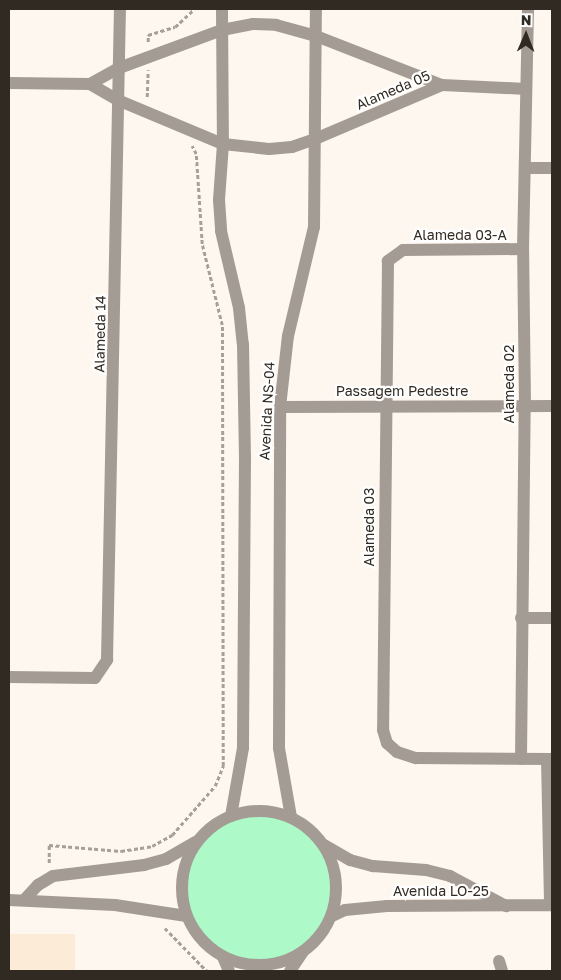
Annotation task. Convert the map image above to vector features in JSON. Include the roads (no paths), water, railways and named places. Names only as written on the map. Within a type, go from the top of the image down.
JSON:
[{"type":"street","name":"Alameda 14","points":[[9,677],[95,678],[107,660],[120,101],[120,9]]},
{"type":"street","name":"Avenida NS-04","points":[[222,9],[223,144],[219,200],[221,231],[241,326],[245,456],[243,748],[231,816]]},
{"type":"street","name":"Avenida NS-04","points":[[291,817],[278,748],[280,407],[288,336],[314,227],[316,9]]},
{"type":"street","name":"Alameda 02","points":[[521,759],[525,405],[523,249],[528,9]]},
{"type":"street","name":"Alameda 05","points":[[90,84],[119,68],[148,57],[222,30],[253,24],[276,25],[316,36],[442,86]]},
{"type":"street","name":"Alameda 05","points":[[9,83],[90,84],[120,101],[223,144],[269,149],[292,147],[315,139],[442,86]]},
{"type":"street","points":[[442,86],[526,89]]},
{"type":"street","points":[[526,168],[552,168]]},
{"type":"street","name":"Alameda 03-A","points":[[386,277],[388,262],[403,250],[523,249]]},
{"type":"street","name":"Alameda 03","points":[[386,277],[383,730],[387,743],[397,752],[416,758],[521,759]]},
{"type":"street","points":[[525,405],[552,406]]},
{"type":"street","name":"Passagem Pedestre","points":[[280,407],[525,405]]},
{"type":"street","points":[[522,618],[552,618]]},
{"type":"street","points":[[506,906],[551,905],[550,759],[521,759]]},
{"type":"street","points":[[24,900],[49,879],[75,871],[144,865],[166,859],[197,842],[212,826],[231,816],[251,811],[271,811],[291,817],[310,829],[324,845],[334,868],[337,892],[332,916],[320,936],[303,952],[290,971]]},
{"type":"street","points":[[197,842],[183,873],[181,890],[186,916],[201,940],[223,957],[262,966],[281,962],[303,952]]},
{"type":"street","name":"Avenida LO-25","points":[[324,845],[350,860],[373,866],[426,870],[450,876],[506,906]]},
{"type":"street","points":[[9,900],[115,905],[186,916]]},
{"type":"street","name":"Avenida LO-25","points":[[332,916],[345,910],[387,906],[506,906]]},
{"type":"street","points":[[223,957],[229,971]]}]
